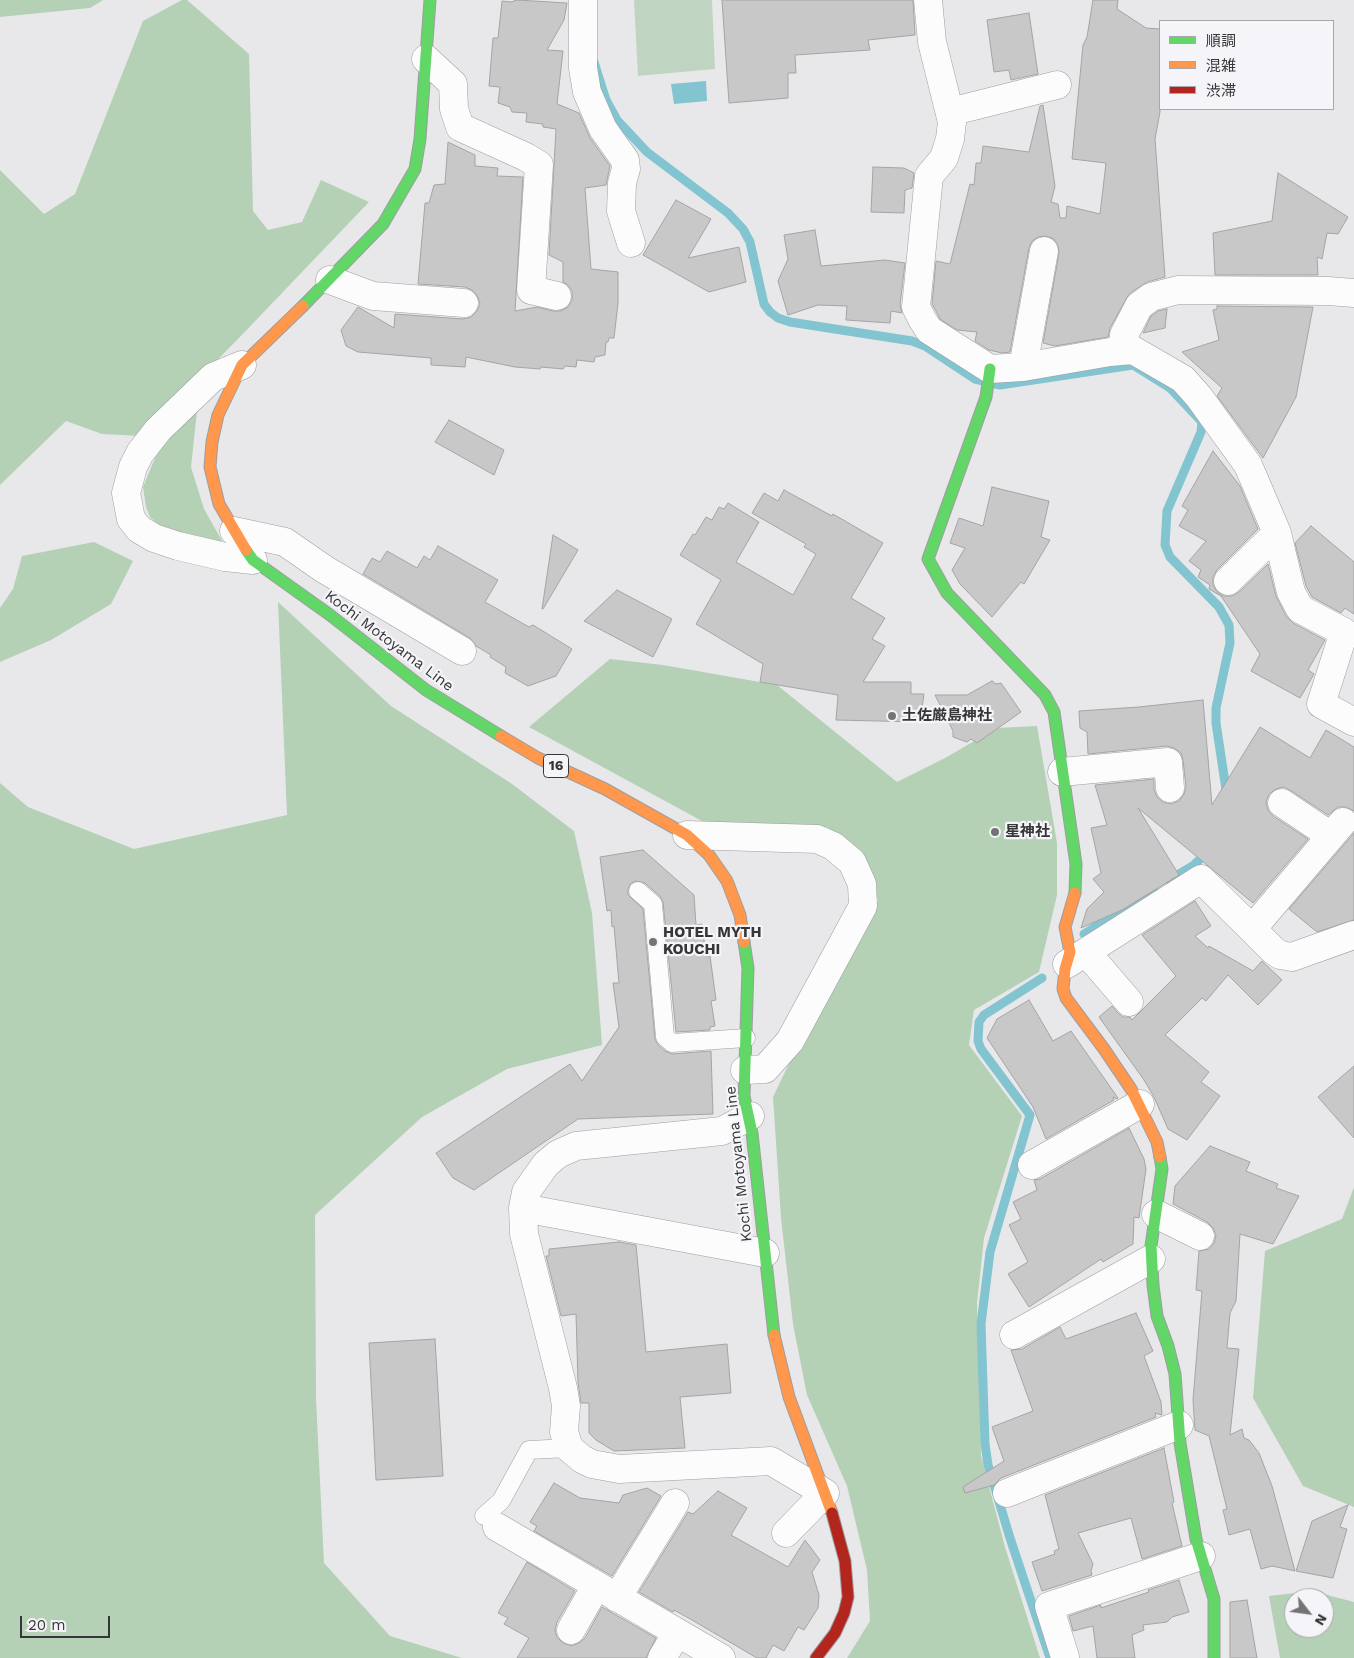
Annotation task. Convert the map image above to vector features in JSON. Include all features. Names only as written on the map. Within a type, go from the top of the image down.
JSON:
[{"type":"main road","name":"Kochi Motoyama Line","points":[[430,0],[420,139],[415,169],[383,224],[330,280],[242,365],[228,390],[218,415],[212,442],[210,467],[219,504],[253,560],[330,615],[426,690],[538,758],[605,789],[687,835],[709,855],[727,881],[740,915],[748,968],[744,1096],[750,1116],[774,1333],[789,1397],[825,1492],[843,1552],[848,1597],[844,1613],[835,1633],[816,1658]]},
{"type":"main road","points":[[990,369],[986,397],[928,559],[947,593],[1045,695],[1054,712],[1076,864],[1075,893],[1065,927],[1070,952],[1077,958],[1063,981],[1063,989],[1066,998],[1104,1049],[1140,1104],[1156,1142],[1162,1169],[1151,1246],[1157,1316],[1168,1346],[1175,1374],[1180,1443],[1196,1538],[1214,1599],[1214,1658]]},
{"type":"street","points":[[583,0],[583,68],[587,92],[600,124],[625,160],[626,169],[622,183],[621,211],[631,243]]},
{"type":"street","points":[[928,0],[932,42],[952,122],[950,139],[944,158],[929,176],[916,306],[929,330],[990,369],[1023,367],[1133,350],[1183,379],[1248,465],[1277,533],[1291,592],[1300,609],[1344,632],[1321,704],[1354,722]]},
{"type":"street","points":[[426,58],[453,84],[454,109],[460,127],[526,156],[539,165],[531,290],[557,296]]},
{"type":"street","points":[[950,112],[1057,84]]},
{"type":"street","points":[[1023,367],[1044,251]]},
{"type":"street","points":[[330,280],[373,296],[464,303]]},
{"type":"street","points":[[1122,351],[1124,335],[1139,306],[1151,297],[1178,290],[1328,290],[1354,293]]},
{"type":"street","points":[[242,365],[213,377],[158,430],[140,453],[133,466],[126,493],[131,519],[139,529],[154,538],[225,557],[253,560]]},
{"type":"street","points":[[234,531],[285,542],[324,569],[462,651]]},
{"type":"street","points":[[1228,581],[1277,533]]},
{"type":"street","points":[[1062,772],[1168,762],[1170,788]]},
{"type":"street","points":[[1252,929],[1337,829],[1282,803]]},
{"type":"street","points":[[687,835],[817,839],[833,846],[852,862],[862,884],[863,906],[790,1041],[765,1069],[745,1070]]},
{"type":"street","points":[[1129,1002],[1077,958],[1201,879],[1280,955],[1292,957],[1354,936]]},
{"type":"street","points":[[1032,1165],[1140,1104]]},
{"type":"street","points":[[750,1116],[722,1131],[576,1146],[558,1154],[546,1164],[526,1192],[522,1208],[524,1234],[563,1388],[566,1406],[564,1432],[569,1448],[592,1464],[619,1469],[771,1461],[825,1492],[786,1534]]},
{"type":"street","points":[[522,1208],[765,1253]]},
{"type":"street","points":[[1156,1214],[1200,1236]]},
{"type":"street","points":[[1014,1334],[1151,1259]]},
{"type":"street","points":[[1007,1493],[1179,1425]]},
{"type":"street","points":[[571,1630],[607,1592],[675,1503]]},
{"type":"street","points":[[490,1522],[721,1658]]},
{"type":"street","points":[[1066,1657],[1049,1606],[1201,1556]]},
{"type":"street","points":[[662,1658],[677,1633]]},
{"type":"lane","points":[[638,891],[652,904],[665,1037],[672,1042],[746,1038]]},
{"type":"lane","points":[[490,1522],[529,1450],[569,1448]]},
{"type":"green space","points":[[0,0],[103,0],[90,8],[0,17]]},
{"type":"green space","points":[[182,0],[187,0],[249,54],[253,211],[268,230],[302,222],[321,180],[369,202],[142,436],[102,434],[66,421],[0,485],[0,170],[44,214],[75,194],[143,21]]},
{"type":"green space","points":[[634,0],[712,0],[715,69],[638,76]]},
{"type":"green space","points":[[197,411],[191,467],[204,509],[225,546],[161,527],[150,517],[146,507],[143,487],[155,458],[179,421]]},
{"type":"green space","points":[[94,542],[133,561],[111,604],[51,640],[0,662],[0,608],[13,589],[22,556]]},
{"type":"green space","points":[[278,602],[391,706],[512,784],[574,831],[592,913],[602,1045],[507,1069],[422,1117],[315,1215],[316,1399],[324,1563],[390,1636],[462,1658],[0,1658],[0,783],[28,807],[134,849],[287,815]]},
{"type":"green space","points":[[610,659],[663,665],[777,685],[897,782],[945,758],[997,728],[1037,726],[1057,843],[1057,895],[1039,972],[974,1010],[969,1045],[1022,1116],[984,1238],[977,1303],[981,1456],[1005,1547],[1040,1658],[847,1658],[870,1621],[867,1570],[847,1486],[807,1395],[793,1324],[781,1218],[773,1097],[794,1053],[878,900],[867,865],[851,845],[827,827],[713,827],[529,727]]},
{"type":"green space","points":[[1354,1187],[1354,1507],[1303,1486],[1253,1398],[1265,1251],[1342,1219]]},
{"type":"green space","points":[[1284,1594],[1284,1638],[1334,1638],[1334,1597],[1354,1602],[1354,1658],[1280,1658],[1269,1596]]},
{"type":"water","points":[[706,81],[707,101],[674,104],[671,84]]},
{"type":"building","points":[[517,0],[567,3],[564,20],[547,50],[563,51],[557,104],[579,113],[590,138],[610,166],[606,185],[585,188],[591,269],[618,272],[618,303],[614,338],[609,338],[608,342],[606,342],[605,355],[595,357],[594,362],[577,360],[576,367],[565,366],[563,369],[515,367],[466,357],[465,367],[431,365],[431,358],[358,352],[346,346],[341,330],[358,307],[394,328],[395,314],[463,319],[471,317],[477,311],[480,304],[478,297],[472,290],[465,287],[418,284],[425,203],[429,203],[434,185],[445,184],[448,142],[475,155],[475,166],[498,168],[497,176],[523,177],[515,311],[537,307],[561,311],[568,307],[572,300],[572,291],[563,282],[563,262],[549,255],[556,129],[543,127],[543,124],[526,122],[527,113],[512,112],[510,107],[498,103],[500,87],[489,86],[493,38],[498,38],[502,1],[511,2]]},
{"type":"building","points":[[722,0],[913,0],[915,35],[868,40],[870,50],[795,55],[796,73],[788,73],[788,98],[729,103]]},
{"type":"building","points":[[1093,0],[1118,0],[1117,9],[1146,28],[1159,29],[1160,112],[1155,139],[1165,277],[1147,282],[1129,294],[1110,328],[1108,337],[1055,346],[1043,343],[1059,253],[1058,245],[1054,239],[1046,236],[1038,237],[1032,241],[1029,248],[1010,352],[1002,353],[989,350],[975,341],[977,332],[957,330],[940,319],[932,304],[936,261],[950,264],[970,184],[974,185],[976,163],[981,163],[983,146],[1029,152],[1040,106],[1043,105],[1055,186],[1051,202],[1058,204],[1060,218],[1066,218],[1067,206],[1100,214],[1106,163],[1072,159],[1083,45],[1087,37]]},
{"type":"building","points":[[1029,13],[1038,74],[1011,80],[1009,70],[994,72],[987,20]]},
{"type":"building","points":[[873,167],[904,168],[914,173],[912,188],[905,190],[904,213],[871,212]]},
{"type":"building","points":[[1278,173],[1348,217],[1338,234],[1327,233],[1322,259],[1317,257],[1318,275],[1215,275],[1213,233],[1272,221]]},
{"type":"building","points":[[676,200],[711,219],[688,258],[739,247],[746,282],[709,292],[643,255]]},
{"type":"building","points":[[815,230],[821,266],[885,260],[905,263],[900,305],[902,313],[891,311],[890,323],[846,320],[847,306],[818,305],[788,315],[778,281],[788,259],[784,235]]},
{"type":"building","points":[[1217,306],[1313,307],[1296,397],[1263,458],[1217,396],[1222,388],[1182,352],[1219,340],[1213,310],[1217,309]]},
{"type":"building","points":[[1167,309],[1165,328],[1143,333],[1151,316],[1158,311]]},
{"type":"building","points":[[449,420],[504,450],[494,475],[435,442]]},
{"type":"building","points":[[1213,451],[1240,486],[1258,529],[1217,570],[1213,577],[1213,585],[1217,592],[1223,596],[1232,596],[1239,592],[1268,564],[1276,596],[1286,616],[1293,623],[1325,640],[1308,670],[1314,674],[1300,698],[1251,671],[1260,654],[1221,596],[1209,589],[1210,585],[1198,577],[1201,570],[1189,561],[1206,541],[1179,526],[1188,510],[1182,506]]},
{"type":"building","points":[[992,487],[1049,501],[1041,537],[1050,540],[1024,584],[1021,582],[992,617],[960,584],[952,570],[965,548],[950,543],[959,518],[983,526]]},
{"type":"building","points":[[784,490],[832,516],[833,514],[883,543],[851,598],[885,618],[872,639],[885,646],[863,682],[911,682],[911,694],[924,694],[920,722],[836,720],[838,695],[760,682],[763,664],[696,624],[721,580],[680,555],[706,517],[712,520],[719,507],[724,509],[728,503],[759,522],[736,562],[793,595],[816,554],[804,547],[806,544],[752,513],[764,493],[778,501]]},
{"type":"building","points":[[1311,526],[1354,562],[1354,614],[1345,608],[1341,613],[1312,597],[1306,586],[1295,543]]},
{"type":"building","points":[[553,535],[578,550],[542,609]]},
{"type":"building","points":[[438,546],[498,580],[485,602],[529,627],[533,625],[572,649],[556,676],[528,686],[505,673],[506,667],[476,646],[470,638],[363,574],[372,558],[380,562],[387,551],[417,568],[424,556],[430,560]]},
{"type":"building","points":[[617,590],[672,619],[653,657],[584,621]]},
{"type":"building","points":[[992,681],[996,684],[1001,683],[1021,712],[977,743],[971,739],[967,742],[953,737],[953,731],[935,695],[967,695]]},
{"type":"building","points":[[1203,700],[1212,805],[1260,727],[1310,758],[1326,730],[1354,747],[1354,811],[1346,807],[1338,807],[1328,815],[1283,787],[1269,794],[1266,802],[1268,810],[1273,816],[1308,839],[1253,903],[1138,808],[1179,875],[1122,910],[1081,928],[1087,909],[1104,892],[1093,879],[1101,873],[1091,828],[1107,825],[1095,785],[1154,779],[1154,789],[1157,797],[1163,802],[1171,804],[1179,801],[1186,787],[1181,753],[1174,748],[1167,746],[1088,754],[1087,732],[1080,728],[1079,711]]},
{"type":"building","points":[[1354,833],[1354,920],[1317,932],[1289,909]]},
{"type":"building","points":[[643,850],[694,895],[696,925],[702,924],[706,957],[710,956],[716,1000],[711,1001],[715,1026],[710,1027],[710,1030],[676,1032],[663,902],[660,896],[645,883],[635,881],[630,884],[628,895],[643,909],[655,1039],[658,1045],[672,1054],[711,1051],[713,1114],[578,1119],[474,1190],[453,1178],[436,1153],[570,1064],[582,1081],[619,1027],[613,983],[619,983],[614,926],[612,927],[611,910],[607,911],[600,857]]},
{"type":"building","points":[[1195,901],[1211,926],[1195,936],[1208,948],[1209,946],[1253,971],[1262,961],[1282,980],[1258,1005],[1228,975],[1206,1001],[1202,998],[1165,1035],[1209,1072],[1201,1082],[1220,1096],[1187,1140],[1168,1129],[1154,1097],[1144,1080],[1099,1017],[1112,1006],[1123,1017],[1130,1017],[1132,1020],[1176,976],[1142,935]]},
{"type":"building","points":[[1029,1000],[1053,1041],[1071,1031],[1118,1098],[1113,1097],[1114,1100],[1046,1139],[1033,1107],[987,1038],[997,1019]]},
{"type":"building","points":[[1354,1066],[1354,1138],[1318,1097]]},
{"type":"building","points":[[1129,1128],[1144,1159],[1146,1169],[1139,1218],[1134,1217],[1133,1244],[1103,1262],[1101,1259],[1029,1307],[1008,1274],[1028,1262],[1009,1225],[1021,1219],[1013,1202],[1037,1190],[1034,1180],[1040,1179]]},
{"type":"building","points":[[1210,1146],[1250,1162],[1246,1171],[1278,1184],[1276,1188],[1299,1196],[1273,1244],[1240,1234],[1236,1301],[1230,1313],[1227,1348],[1239,1349],[1230,1435],[1242,1429],[1244,1438],[1249,1440],[1259,1453],[1272,1486],[1295,1571],[1272,1566],[1261,1569],[1250,1529],[1229,1535],[1223,1510],[1227,1509],[1209,1436],[1195,1430],[1193,1400],[1202,1291],[1196,1290],[1199,1251],[1209,1249],[1214,1243],[1216,1235],[1213,1228],[1207,1222],[1173,1204],[1175,1186]]},
{"type":"building","points":[[619,1242],[636,1245],[646,1352],[727,1344],[731,1393],[680,1397],[685,1448],[614,1451],[596,1440],[589,1433],[589,1403],[581,1403],[578,1382],[576,1314],[561,1316],[546,1256],[549,1256],[549,1249]]},
{"type":"building","points":[[1136,1313],[1153,1351],[1144,1356],[1161,1402],[1162,1415],[1155,1413],[1156,1417],[1001,1478],[994,1485],[965,1493],[963,1487],[1004,1461],[992,1427],[1033,1411],[1011,1350],[1022,1349],[1060,1327],[1066,1339]]},
{"type":"building","points":[[435,1339],[443,1476],[376,1480],[369,1343]]},
{"type":"building","points":[[1164,1448],[1174,1502],[1172,1503],[1182,1546],[1142,1559],[1131,1518],[1078,1533],[1093,1564],[1092,1575],[1042,1591],[1032,1562],[1055,1554],[1054,1551],[1059,1549],[1045,1495]]},
{"type":"building","points":[[554,1483],[580,1498],[619,1503],[623,1495],[647,1488],[661,1496],[612,1576],[534,1531],[537,1526],[530,1522]]},
{"type":"building","points":[[718,1491],[747,1508],[731,1535],[788,1567],[805,1540],[820,1560],[812,1572],[819,1595],[818,1608],[804,1630],[798,1627],[784,1651],[773,1645],[766,1658],[757,1658],[639,1592],[688,1512],[693,1514]]},
{"type":"building","points":[[1348,1505],[1340,1527],[1347,1529],[1333,1578],[1296,1571],[1312,1521]]},
{"type":"building","points":[[527,1562],[575,1591],[557,1622],[555,1630],[557,1637],[563,1643],[572,1646],[585,1638],[602,1607],[656,1638],[646,1658],[517,1658],[529,1638],[504,1624],[508,1618],[498,1613]]},
{"type":"building","points":[[1179,1580],[1189,1612],[1172,1617],[1167,1622],[1143,1625],[1144,1630],[1132,1635],[1135,1658],[1097,1658],[1093,1626],[1073,1631],[1069,1616],[1101,1605],[1101,1608]]},
{"type":"building","points":[[1247,1600],[1257,1658],[1230,1658],[1230,1602]]},
{"type":"waterway","points":[[594,62],[606,100],[617,120],[647,152],[728,213],[743,229],[750,242],[764,304],[778,318],[790,322],[912,341],[925,346],[975,379],[1000,385],[1133,365],[1170,388],[1202,422],[1201,432],[1167,511],[1165,545],[1170,557],[1219,607],[1229,625],[1230,643],[1216,708],[1216,723],[1227,796]]},
{"type":"waterway","points":[[1169,880],[1194,865],[1208,851]]},
{"type":"waterway","points":[[1084,934],[1154,890]]},
{"type":"waterway","points":[[1042,978],[984,1015],[979,1022],[978,1041],[981,1049],[1030,1115],[990,1252],[981,1324],[985,1444],[988,1465],[1050,1658]]},
{"type":"traffic: fast","points":[[303,306],[383,224],[415,169],[420,139],[430,0]]},
{"type":"traffic: fast","points":[[990,369],[986,397],[928,559],[947,593],[1045,695],[1054,712],[1076,864],[1075,893]]},
{"type":"traffic: fast","points":[[246,550],[253,560],[330,615],[426,690],[501,736]]},
{"type":"traffic: fast","points":[[744,942],[748,968],[744,1096],[752,1133],[774,1335]]},
{"type":"traffic: fast","points":[[1160,1157],[1162,1169],[1151,1246],[1153,1285],[1157,1316],[1168,1346],[1175,1374],[1180,1443],[1196,1539],[1214,1599],[1214,1658]]},
{"type":"traffic: slow","points":[[246,550],[219,504],[210,467],[212,442],[218,415],[242,365],[303,306]]},
{"type":"traffic: slow","points":[[501,736],[538,758],[605,789],[687,835],[709,855],[727,881],[740,915],[744,942]]},
{"type":"traffic: slow","points":[[1075,893],[1065,927],[1070,952],[1065,969],[1063,989],[1066,998],[1131,1089],[1157,1142],[1160,1157]]},
{"type":"traffic: slow","points":[[774,1335],[789,1397],[832,1513]]},
{"type":"traffic: jam","points":[[816,1658],[835,1633],[844,1613],[848,1597],[845,1561],[832,1513]]},
{"type":"place","name":"土佐厳島神社","points":[[892,716]]},
{"type":"place","name":"星神社","points":[[995,832]]},
{"type":"place","name":"HOTEL MYTH KOUCHI","points":[[653,942]]}]
